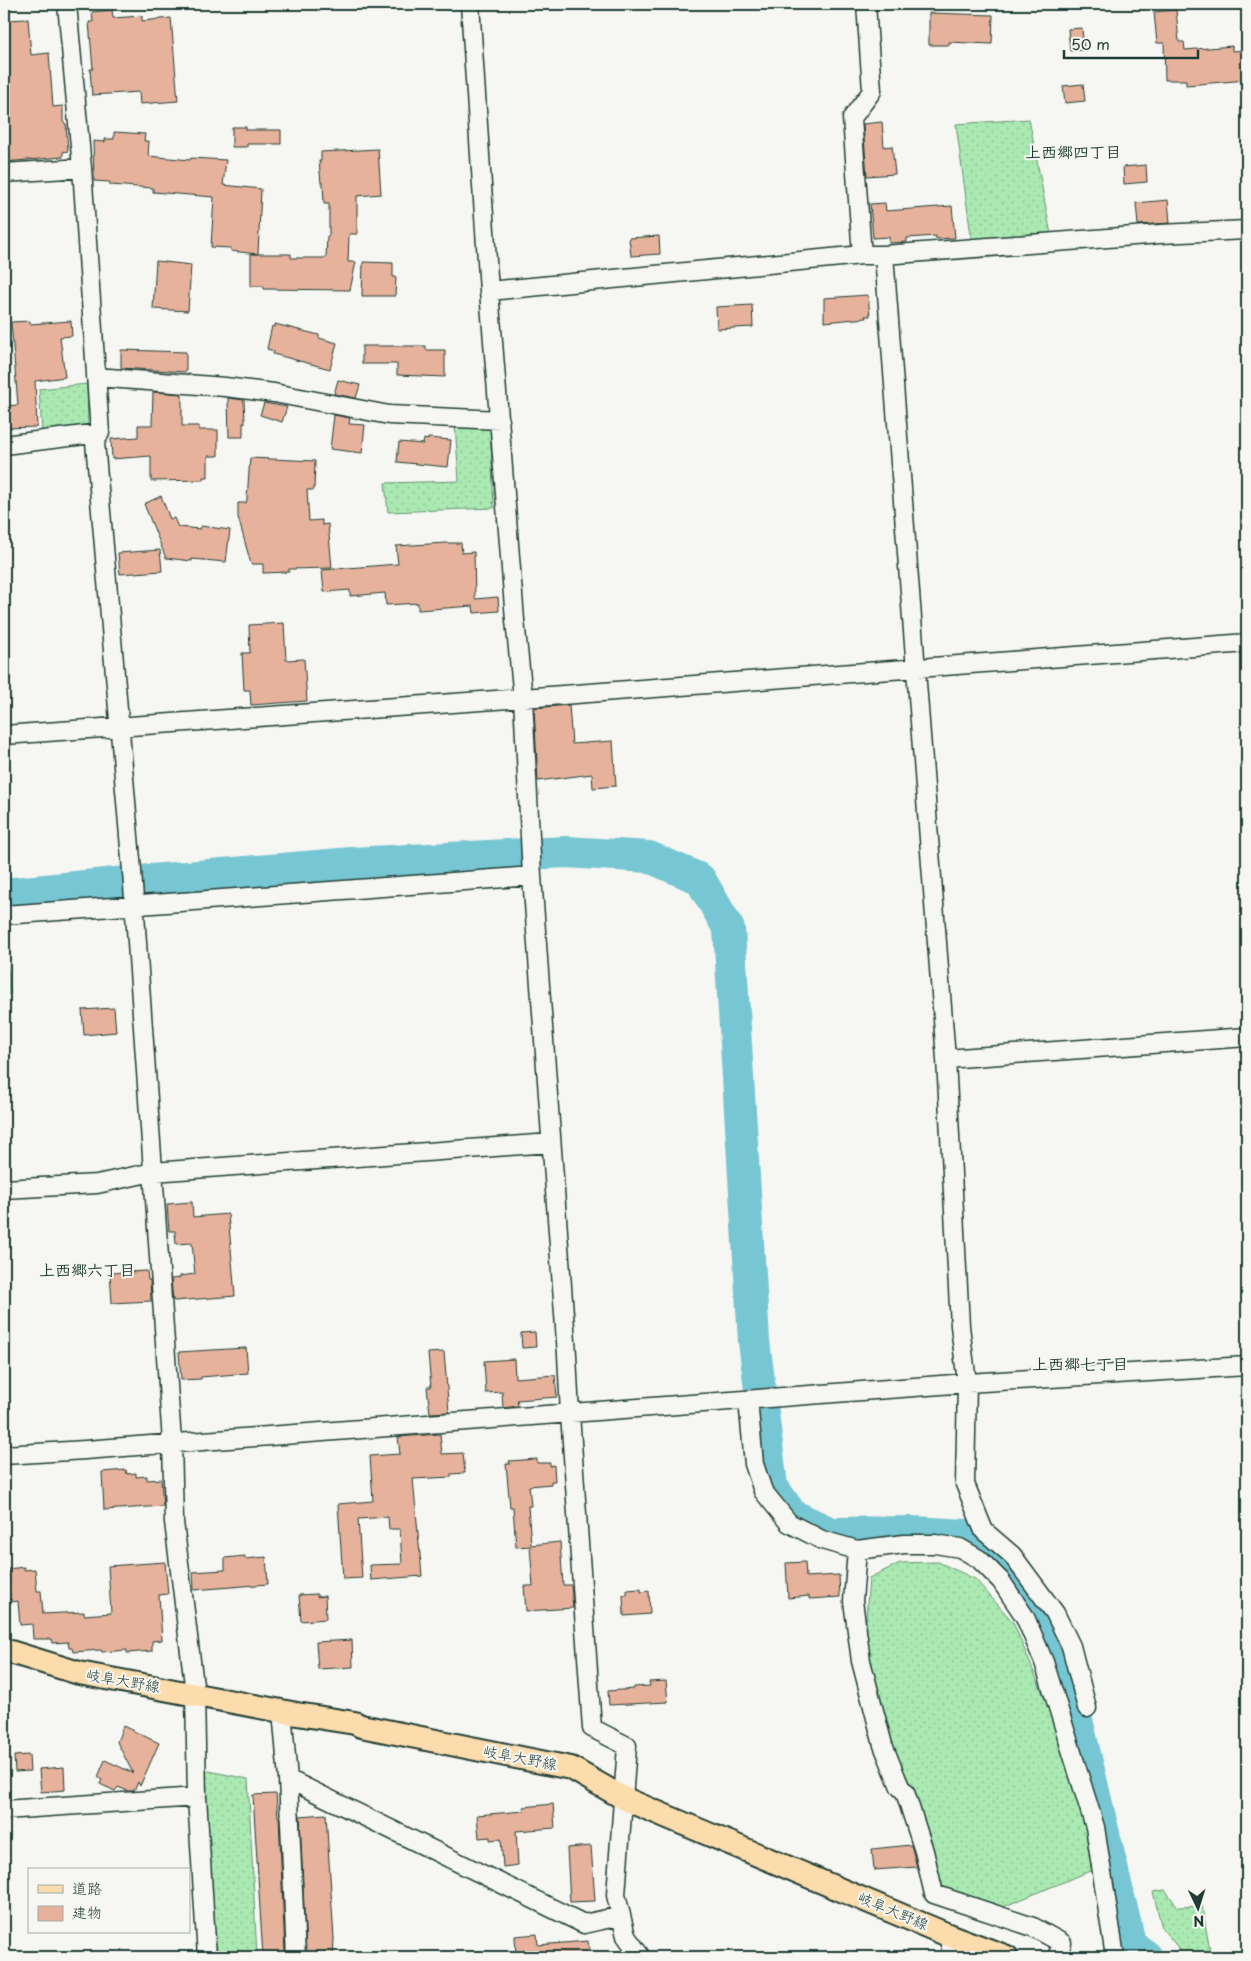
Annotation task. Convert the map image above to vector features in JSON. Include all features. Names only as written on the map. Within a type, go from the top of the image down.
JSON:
[{"type":"main road","name":"岐阜大野線","points":[[4,1650],[79,1673],[355,1723],[361,1726],[571,1768],[625,1799],[948,1936],[1007,1957]]},
{"type":"street","points":[[67,4],[82,168],[100,433],[95,442],[132,871],[172,1442],[174,1522],[195,1694],[196,1797],[207,1957]]},
{"type":"street","points":[[470,4],[489,291],[523,698],[531,871],[568,1355],[570,1414],[592,1728],[627,1746],[625,1799],[616,1895],[626,1936],[641,1957]]},
{"type":"street","points":[[862,255],[852,118],[872,91],[866,4]]},
{"type":"street","points":[[4,173],[82,168]]},
{"type":"street","points":[[489,291],[862,255],[884,255],[1160,234],[1247,230]]},
{"type":"street","points":[[884,255],[946,1059],[960,1326],[967,1383],[964,1484],[984,1531],[1012,1555],[1055,1613],[1071,1646],[1088,1708]]},
{"type":"street","points":[[96,377],[225,387],[389,414],[500,420]]},
{"type":"street","points":[[4,445],[100,433]]},
{"type":"street","points":[[4,735],[1247,643]]},
{"type":"street","points":[[4,915],[134,902],[531,871]]},
{"type":"street","points":[[946,1059],[1247,1037]]},
{"type":"street","points":[[4,1189],[97,1184],[153,1172],[551,1143]]},
{"type":"street","points":[[4,1455],[967,1383],[1247,1366]]},
{"type":"street","points":[[748,1400],[754,1464],[763,1492],[790,1523],[822,1540],[857,1550],[904,1544],[935,1544],[960,1548],[979,1559],[1001,1580],[1025,1617],[1044,1662],[1095,1828],[1115,1957]]},
{"type":"street","points":[[857,1550],[853,1601],[861,1661],[883,1745],[900,1787],[905,1792],[924,1851],[934,1894],[1033,1928],[1062,1943],[1057,1957]]},
{"type":"street","points":[[282,1711],[288,1779],[296,1957]]},
{"type":"street","points":[[288,1779],[584,1924],[620,1916]]},
{"type":"street","points":[[4,1810],[196,1797]]},
{"type":"street","points":[[948,1936],[953,1957]]},
{"type":"green space","points":[[1029,119],[1052,240],[972,243],[956,124]]},
{"type":"green space","points":[[87,384],[88,428],[42,432],[39,389]]},
{"type":"green space","points":[[455,424],[490,425],[494,508],[388,512],[385,483],[459,481]]},
{"type":"green space","points":[[4,919],[10,994],[4,995]]},
{"type":"green space","points":[[938,1562],[975,1579],[1013,1622],[1066,1749],[1094,1848],[1095,1869],[981,1916],[945,1900],[886,1741],[865,1633],[869,1578],[900,1563]]},
{"type":"green space","points":[[204,1770],[248,1779],[257,1957],[216,1957]]},
{"type":"green space","points":[[1165,1890],[1178,1907],[1202,1906],[1211,1957],[1184,1955],[1162,1928],[1153,1892]]},
{"type":"building","points":[[112,10],[113,18],[142,16],[142,21],[171,18],[178,101],[140,104],[139,92],[92,95],[90,69],[93,69],[89,22],[93,22],[92,12]]},
{"type":"building","points":[[1176,10],[1179,42],[1184,42],[1185,50],[1232,46],[1232,51],[1247,50],[1247,80],[1186,85],[1186,80],[1165,80],[1164,43],[1157,43],[1154,12]]},
{"type":"building","points":[[929,13],[993,15],[992,44],[949,42],[949,45],[929,45]]},
{"type":"building","points":[[28,19],[31,55],[49,53],[53,107],[63,106],[63,122],[66,124],[68,151],[63,152],[63,157],[4,162],[4,26],[8,26],[7,20]]},
{"type":"building","points":[[1082,28],[1084,50],[1070,51],[1068,29]]},
{"type":"building","points":[[1083,84],[1085,101],[1065,103],[1063,86]]},
{"type":"building","points":[[882,122],[884,147],[892,146],[895,174],[867,176],[863,124]]},
{"type":"building","points":[[232,127],[246,127],[246,130],[281,130],[281,144],[247,144],[247,147],[232,147]]},
{"type":"building","points":[[114,132],[145,134],[144,141],[149,141],[148,156],[190,160],[191,158],[226,160],[223,185],[261,189],[258,254],[231,251],[231,248],[211,247],[214,197],[153,192],[153,188],[110,185],[110,182],[94,181],[93,141],[105,142],[105,139],[114,139]]},
{"type":"building","points":[[378,149],[381,194],[357,196],[357,234],[349,234],[348,262],[356,262],[350,290],[264,289],[264,286],[251,286],[251,254],[291,254],[291,258],[326,258],[327,236],[329,236],[329,204],[324,204],[319,161],[321,161],[321,152]]},
{"type":"building","points":[[1146,165],[1147,182],[1124,184],[1123,167]]},
{"type":"building","points":[[1168,200],[1170,223],[1138,225],[1136,203]]},
{"type":"building","points":[[885,203],[886,211],[952,206],[955,238],[936,239],[936,236],[907,238],[907,242],[889,243],[889,237],[873,238],[870,204]]},
{"type":"building","points":[[659,236],[660,254],[631,256],[629,238]]},
{"type":"building","points":[[156,261],[191,265],[188,311],[153,309]]},
{"type":"building","points":[[363,262],[393,263],[393,277],[396,277],[395,296],[362,296]]},
{"type":"building","points":[[868,295],[870,316],[824,322],[824,298]]},
{"type":"building","points":[[752,305],[753,327],[717,329],[716,307]]},
{"type":"building","points":[[30,321],[30,324],[71,321],[72,336],[60,337],[65,377],[35,381],[37,427],[4,428],[4,406],[18,405],[11,322]]},
{"type":"building","points":[[275,324],[319,335],[319,338],[337,343],[330,369],[273,354],[274,351],[267,349],[272,326],[275,327]]},
{"type":"building","points":[[362,346],[426,346],[426,350],[445,350],[445,377],[397,375],[397,364],[362,364]]},
{"type":"building","points":[[121,350],[186,352],[186,372],[121,368]]},
{"type":"building","points":[[338,380],[360,385],[356,398],[334,394]]},
{"type":"building","points":[[153,392],[182,394],[182,426],[199,426],[199,430],[218,430],[218,456],[208,456],[208,477],[203,477],[203,480],[151,481],[151,456],[112,459],[111,439],[138,437],[138,425],[152,425]]},
{"type":"building","points":[[228,398],[244,400],[245,423],[243,423],[243,437],[229,437]]},
{"type":"building","points":[[264,403],[287,407],[282,422],[260,415]]},
{"type":"building","points":[[334,415],[350,418],[349,424],[365,425],[362,453],[330,449]]},
{"type":"building","points":[[428,438],[451,440],[448,467],[397,462],[399,442],[423,444],[424,439],[428,440]]},
{"type":"building","points":[[250,458],[315,461],[314,490],[307,490],[309,521],[322,520],[322,525],[328,524],[332,568],[289,569],[289,572],[263,573],[263,564],[251,564],[238,517],[238,503],[246,503],[247,499]]},
{"type":"building","points":[[161,496],[170,519],[174,518],[178,527],[200,529],[201,526],[230,530],[226,562],[166,558],[144,504]]},
{"type":"building","points":[[461,543],[462,553],[474,552],[475,599],[498,597],[499,611],[474,613],[473,606],[418,610],[418,603],[386,605],[385,593],[350,596],[350,590],[324,592],[322,570],[398,564],[396,546]]},
{"type":"building","points":[[160,550],[162,571],[120,574],[118,553]]},
{"type":"building","points":[[284,623],[286,660],[304,659],[307,701],[251,705],[250,690],[244,690],[242,653],[250,653],[249,625]]},
{"type":"building","points":[[569,705],[572,744],[613,741],[616,786],[593,788],[592,774],[538,781],[534,708]]},
{"type":"building","points":[[114,1008],[116,1032],[84,1035],[82,1010]]},
{"type":"building","points":[[192,1202],[193,1217],[228,1214],[235,1296],[173,1300],[171,1279],[195,1274],[192,1243],[176,1244],[175,1231],[169,1231],[167,1204]]},
{"type":"building","points":[[147,1271],[148,1280],[150,1280],[151,1301],[112,1303],[110,1273]]},
{"type":"building","points":[[535,1332],[536,1347],[522,1348],[521,1333]]},
{"type":"building","points":[[246,1348],[248,1373],[181,1380],[179,1352]]},
{"type":"building","points":[[444,1352],[449,1412],[430,1413],[427,1387],[431,1387],[428,1353]]},
{"type":"building","points":[[514,1359],[515,1378],[555,1375],[557,1397],[517,1400],[518,1406],[503,1408],[502,1392],[486,1393],[484,1361]]},
{"type":"building","points":[[440,1434],[442,1454],[463,1453],[465,1473],[451,1474],[451,1477],[413,1479],[422,1576],[371,1580],[370,1565],[402,1564],[400,1529],[389,1529],[388,1517],[358,1519],[362,1578],[343,1579],[338,1504],[373,1501],[370,1456],[400,1454],[398,1437]]},
{"type":"building","points":[[537,1459],[537,1463],[550,1463],[550,1466],[554,1465],[555,1481],[551,1481],[551,1484],[529,1486],[531,1506],[528,1506],[531,1545],[560,1542],[563,1585],[571,1585],[573,1608],[526,1611],[524,1586],[533,1586],[530,1546],[516,1547],[513,1507],[510,1507],[506,1464],[510,1464],[509,1461]]},
{"type":"building","points":[[126,1470],[127,1474],[136,1473],[136,1477],[147,1476],[147,1480],[161,1479],[163,1506],[104,1510],[102,1472]]},
{"type":"building","points":[[245,1556],[245,1559],[266,1557],[268,1584],[194,1590],[193,1572],[225,1570],[225,1558]]},
{"type":"building","points":[[165,1562],[168,1594],[159,1595],[162,1640],[152,1641],[152,1651],[127,1653],[127,1650],[73,1652],[72,1648],[69,1648],[68,1642],[53,1643],[52,1639],[33,1639],[32,1624],[20,1625],[18,1601],[12,1602],[11,1599],[4,1599],[4,1579],[9,1579],[8,1569],[24,1567],[24,1570],[35,1569],[37,1591],[41,1591],[43,1614],[84,1612],[84,1615],[111,1613],[108,1566]]},
{"type":"building","points":[[805,1562],[806,1577],[839,1575],[840,1597],[809,1599],[809,1596],[788,1598],[786,1563]]},
{"type":"building","points":[[641,1589],[641,1592],[649,1591],[650,1614],[624,1616],[623,1595],[627,1595],[627,1590]]},
{"type":"building","points":[[317,1594],[317,1597],[325,1596],[326,1619],[301,1621],[299,1595]]},
{"type":"building","points":[[352,1640],[353,1667],[318,1669],[316,1642]]},
{"type":"building","points":[[666,1681],[668,1702],[609,1705],[608,1691],[634,1689],[634,1687],[650,1686],[649,1682]]},
{"type":"building","points":[[123,1726],[159,1743],[140,1786],[138,1782],[134,1791],[118,1787],[115,1791],[100,1784],[102,1780],[98,1777],[105,1760],[133,1773],[117,1742]]},
{"type":"building","points":[[29,1755],[30,1771],[15,1772],[14,1756]]},
{"type":"building","points":[[64,1767],[65,1790],[41,1792],[39,1769]]},
{"type":"building","points":[[276,1794],[279,1817],[285,1954],[283,1957],[263,1957],[253,1795]]},
{"type":"building","points":[[553,1804],[555,1828],[516,1831],[518,1865],[503,1867],[501,1839],[479,1838],[477,1815],[524,1811],[523,1807]]},
{"type":"building","points":[[326,1814],[334,1939],[333,1957],[311,1957],[311,1954],[306,1954],[300,1816]]},
{"type":"building","points":[[911,1845],[917,1867],[874,1870],[872,1849]]},
{"type":"building","points":[[591,1846],[595,1901],[570,1902],[567,1848]]},
{"type":"building","points":[[537,1934],[538,1945],[588,1941],[590,1957],[516,1957],[515,1936]]},
{"type":"waterway","points":[[4,894],[352,863],[566,852],[649,857],[700,879],[729,929],[754,1341],[772,1486],[792,1515],[831,1533],[912,1532],[967,1535],[1017,1577],[1049,1638],[1075,1712],[1130,1943],[1146,1957]]},
{"type":"district","name":"上西郷四丁目","points":[[1073,152]]},
{"type":"district","name":"上西郷六丁目","points":[[87,1270]]},
{"type":"district","name":"上西郷七丁目","points":[[1080,1364]]}]
